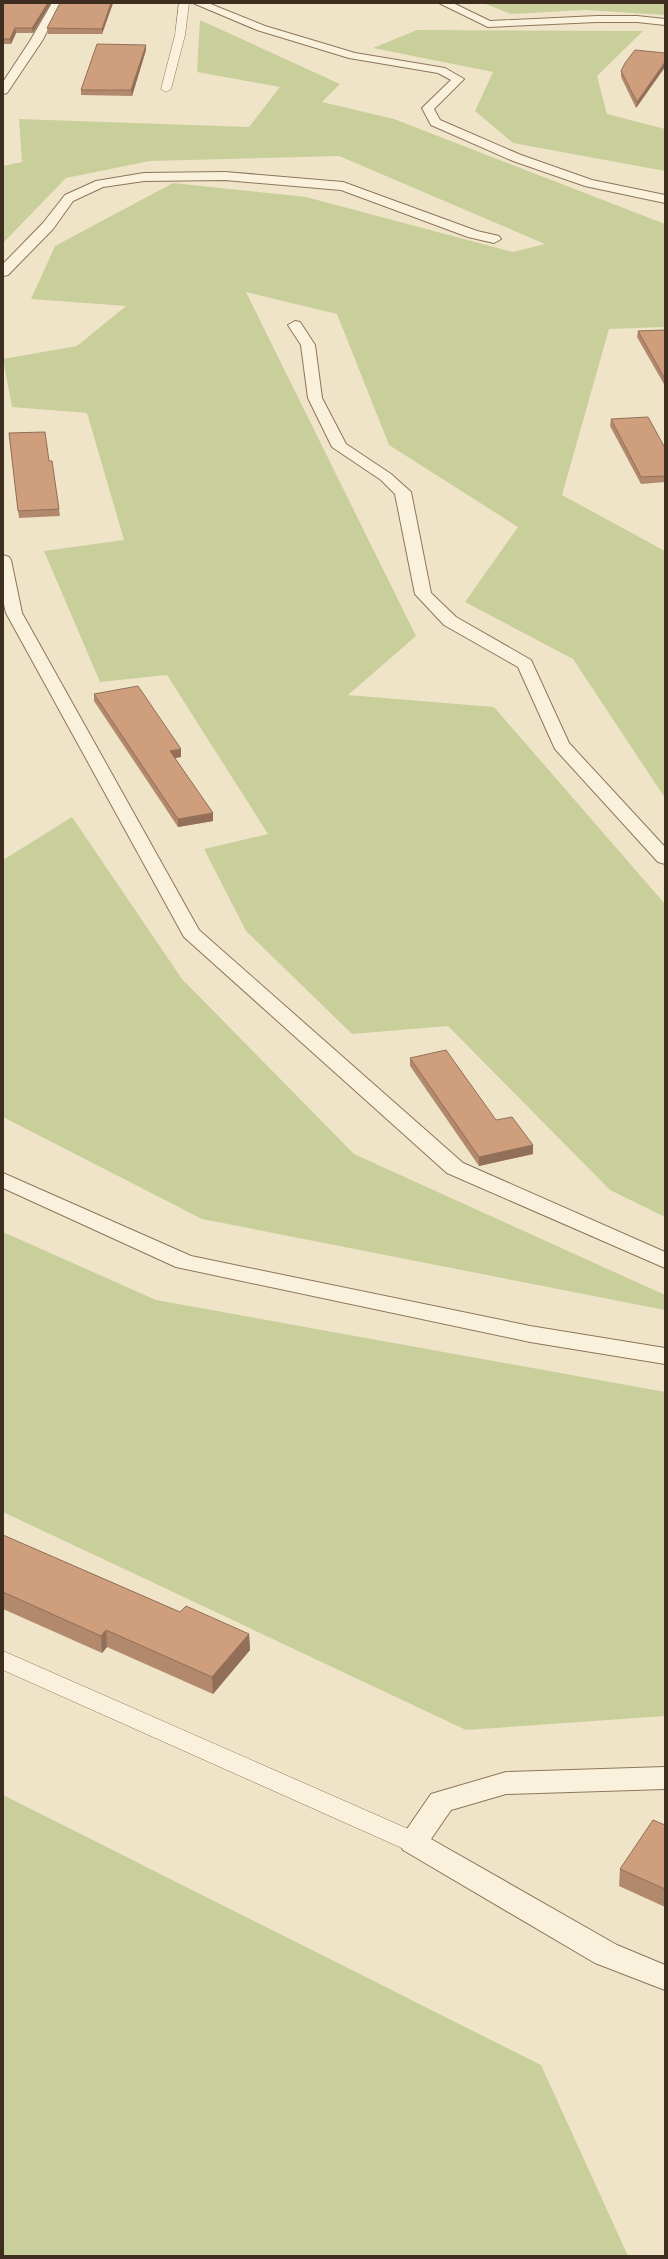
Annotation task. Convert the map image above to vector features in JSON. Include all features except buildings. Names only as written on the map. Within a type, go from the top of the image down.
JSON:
[{"type":"street","points":[[3,91],[36,42],[57,3]]},
{"type":"street","points":[[198,3],[261,28],[353,56],[441,70],[458,79],[428,108],[435,122],[510,155],[589,183],[665,199]]},
{"type":"street","points":[[444,3],[488,24],[597,19],[637,19],[665,22]]},
{"type":"street","points":[[3,272],[48,226],[69,198],[100,184],[144,177],[225,176],[343,186],[474,234],[494,239]]},
{"type":"street","points":[[295,326],[308,345],[315,398],[340,447],[386,477],[403,492],[423,594],[450,621],[525,664],[561,745],[665,858]]},
{"type":"street","points":[[3,560],[14,612],[191,933],[454,1168],[665,1260]]},
{"type":"street","points":[[3,1180],[184,1262],[530,1334],[665,1356]]},
{"type":"street","points":[[665,1778],[506,1783],[441,1802],[413,1842],[606,1954],[665,1978]]},
{"type":"lane","points":[[166,89],[180,35],[184,3]]},
{"type":"lane","points":[[3,1660],[413,1842]]},
{"type":"green space","points":[[483,3],[665,3],[665,15],[586,10],[511,14]]},
{"type":"green space","points":[[200,20],[340,84],[322,102],[394,119],[665,224],[665,327],[609,329],[562,495],[665,551],[665,798],[573,659],[465,602],[518,527],[389,445],[337,314],[246,292],[416,636],[348,695],[494,707],[665,904],[665,1217],[610,1190],[448,1026],[352,1034],[246,931],[204,849],[268,834],[167,675],[100,682],[44,551],[124,540],[87,413],[12,407],[3,359],[77,346],[126,306],[31,299],[55,246],[173,183],[306,197],[513,252],[545,244],[339,156],[150,161],[66,178],[3,243],[3,166],[22,162],[19,119],[249,127],[280,87],[197,72]]},
{"type":"green space","points":[[417,30],[643,31],[597,76],[607,114],[665,129],[665,171],[513,143],[475,111],[493,72],[373,48]]},
{"type":"green space","points":[[72,817],[182,979],[354,1154],[665,1295],[665,1310],[202,1219],[3,1117],[3,860]]},
{"type":"green space","points":[[3,1232],[156,1300],[665,1392],[665,1716],[466,1730],[3,1512]]},
{"type":"green space","points":[[3,1795],[541,2065],[628,2256],[3,2256]]}]
